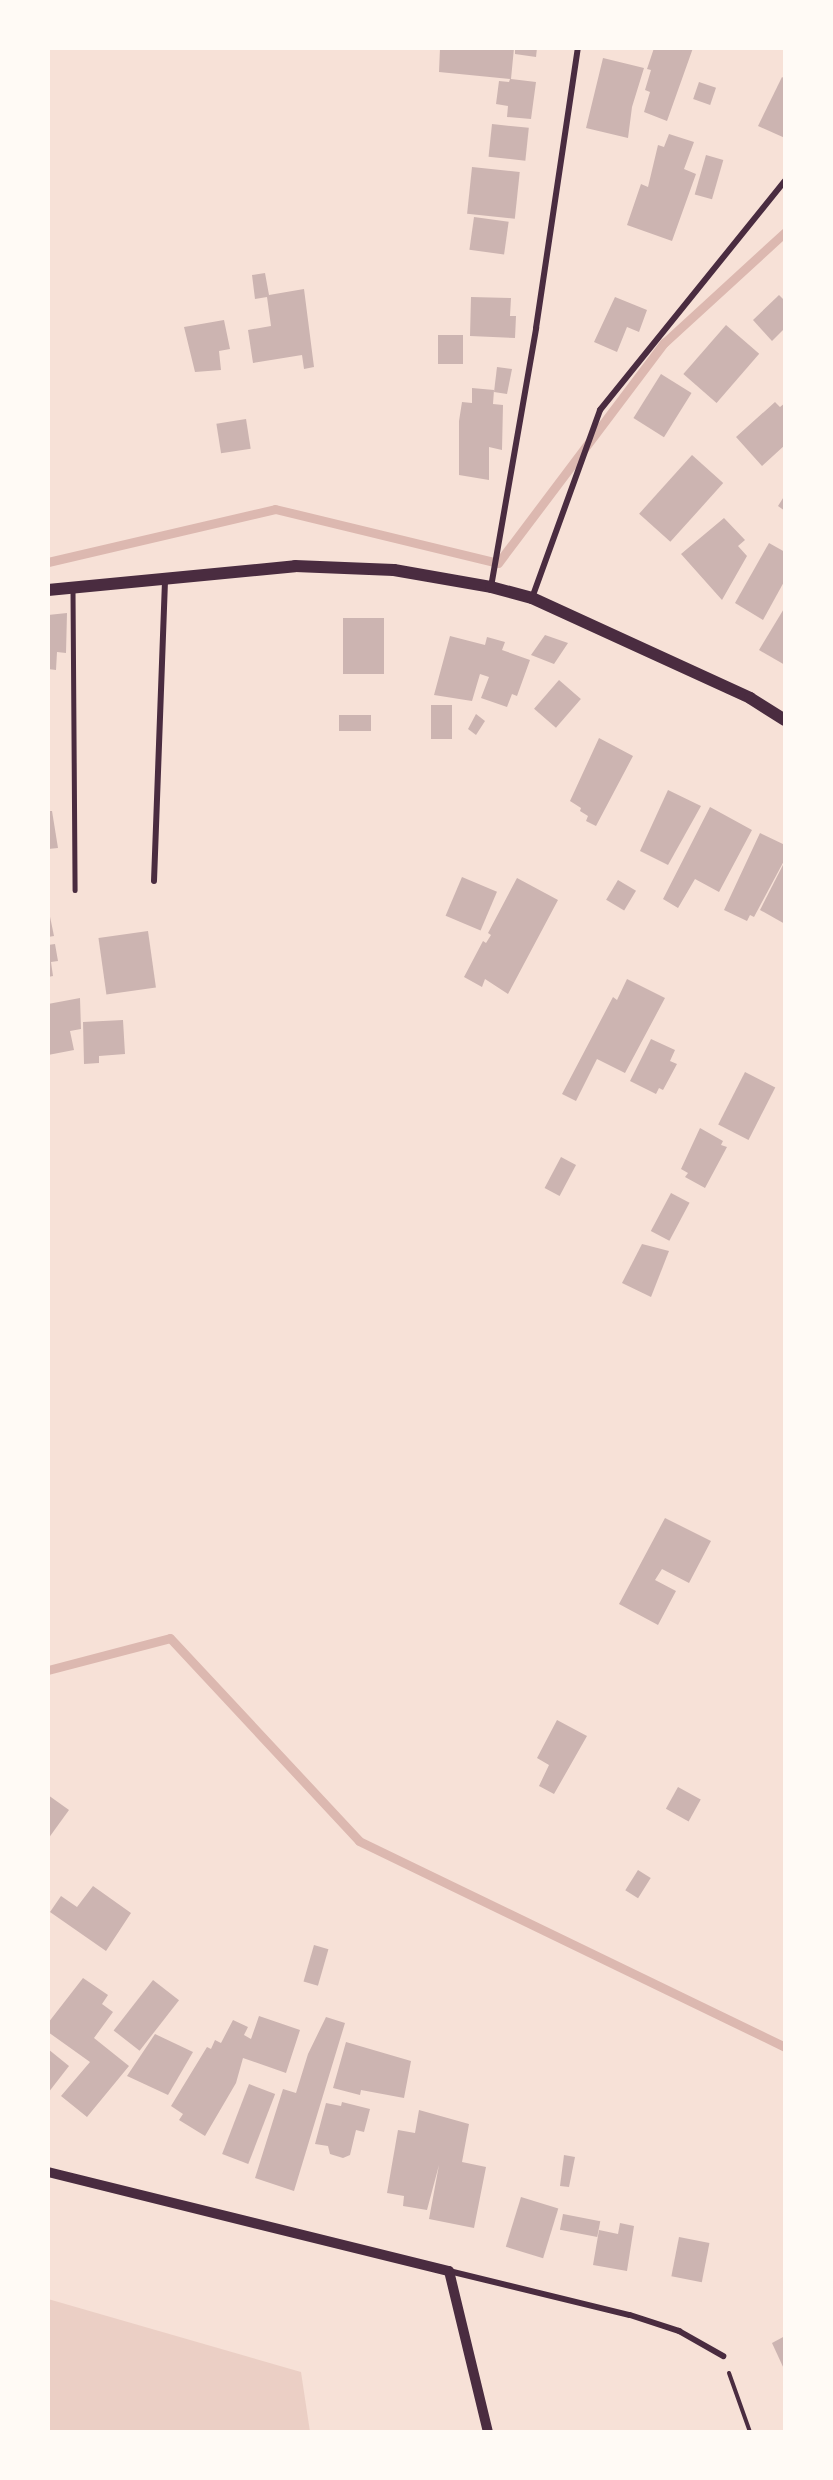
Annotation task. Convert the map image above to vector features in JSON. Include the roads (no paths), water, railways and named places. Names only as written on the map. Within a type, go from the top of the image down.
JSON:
[{"type":"main road","points":[[48,590],[165,576],[294,566],[394,570],[491,587],[532,598],[750,698],[785,720]]},
{"type":"street","points":[[491,587],[578,48]]},
{"type":"street","points":[[532,598],[600,410],[785,181]]},
{"type":"street","points":[[154,881],[165,576]]},
{"type":"street","points":[[48,2172],[630,2315],[679,2331],[723,2356]]},
{"type":"street","points":[[449,2271],[488,2432]]},
{"type":"lane","points":[[73,586],[75,890]]},
{"type":"waterway","points":[[48,562],[275,509],[498,563],[664,343],[785,232]]},
{"type":"waterway","points":[[48,1670],[170,1638],[359,1841],[785,2047]]}]
